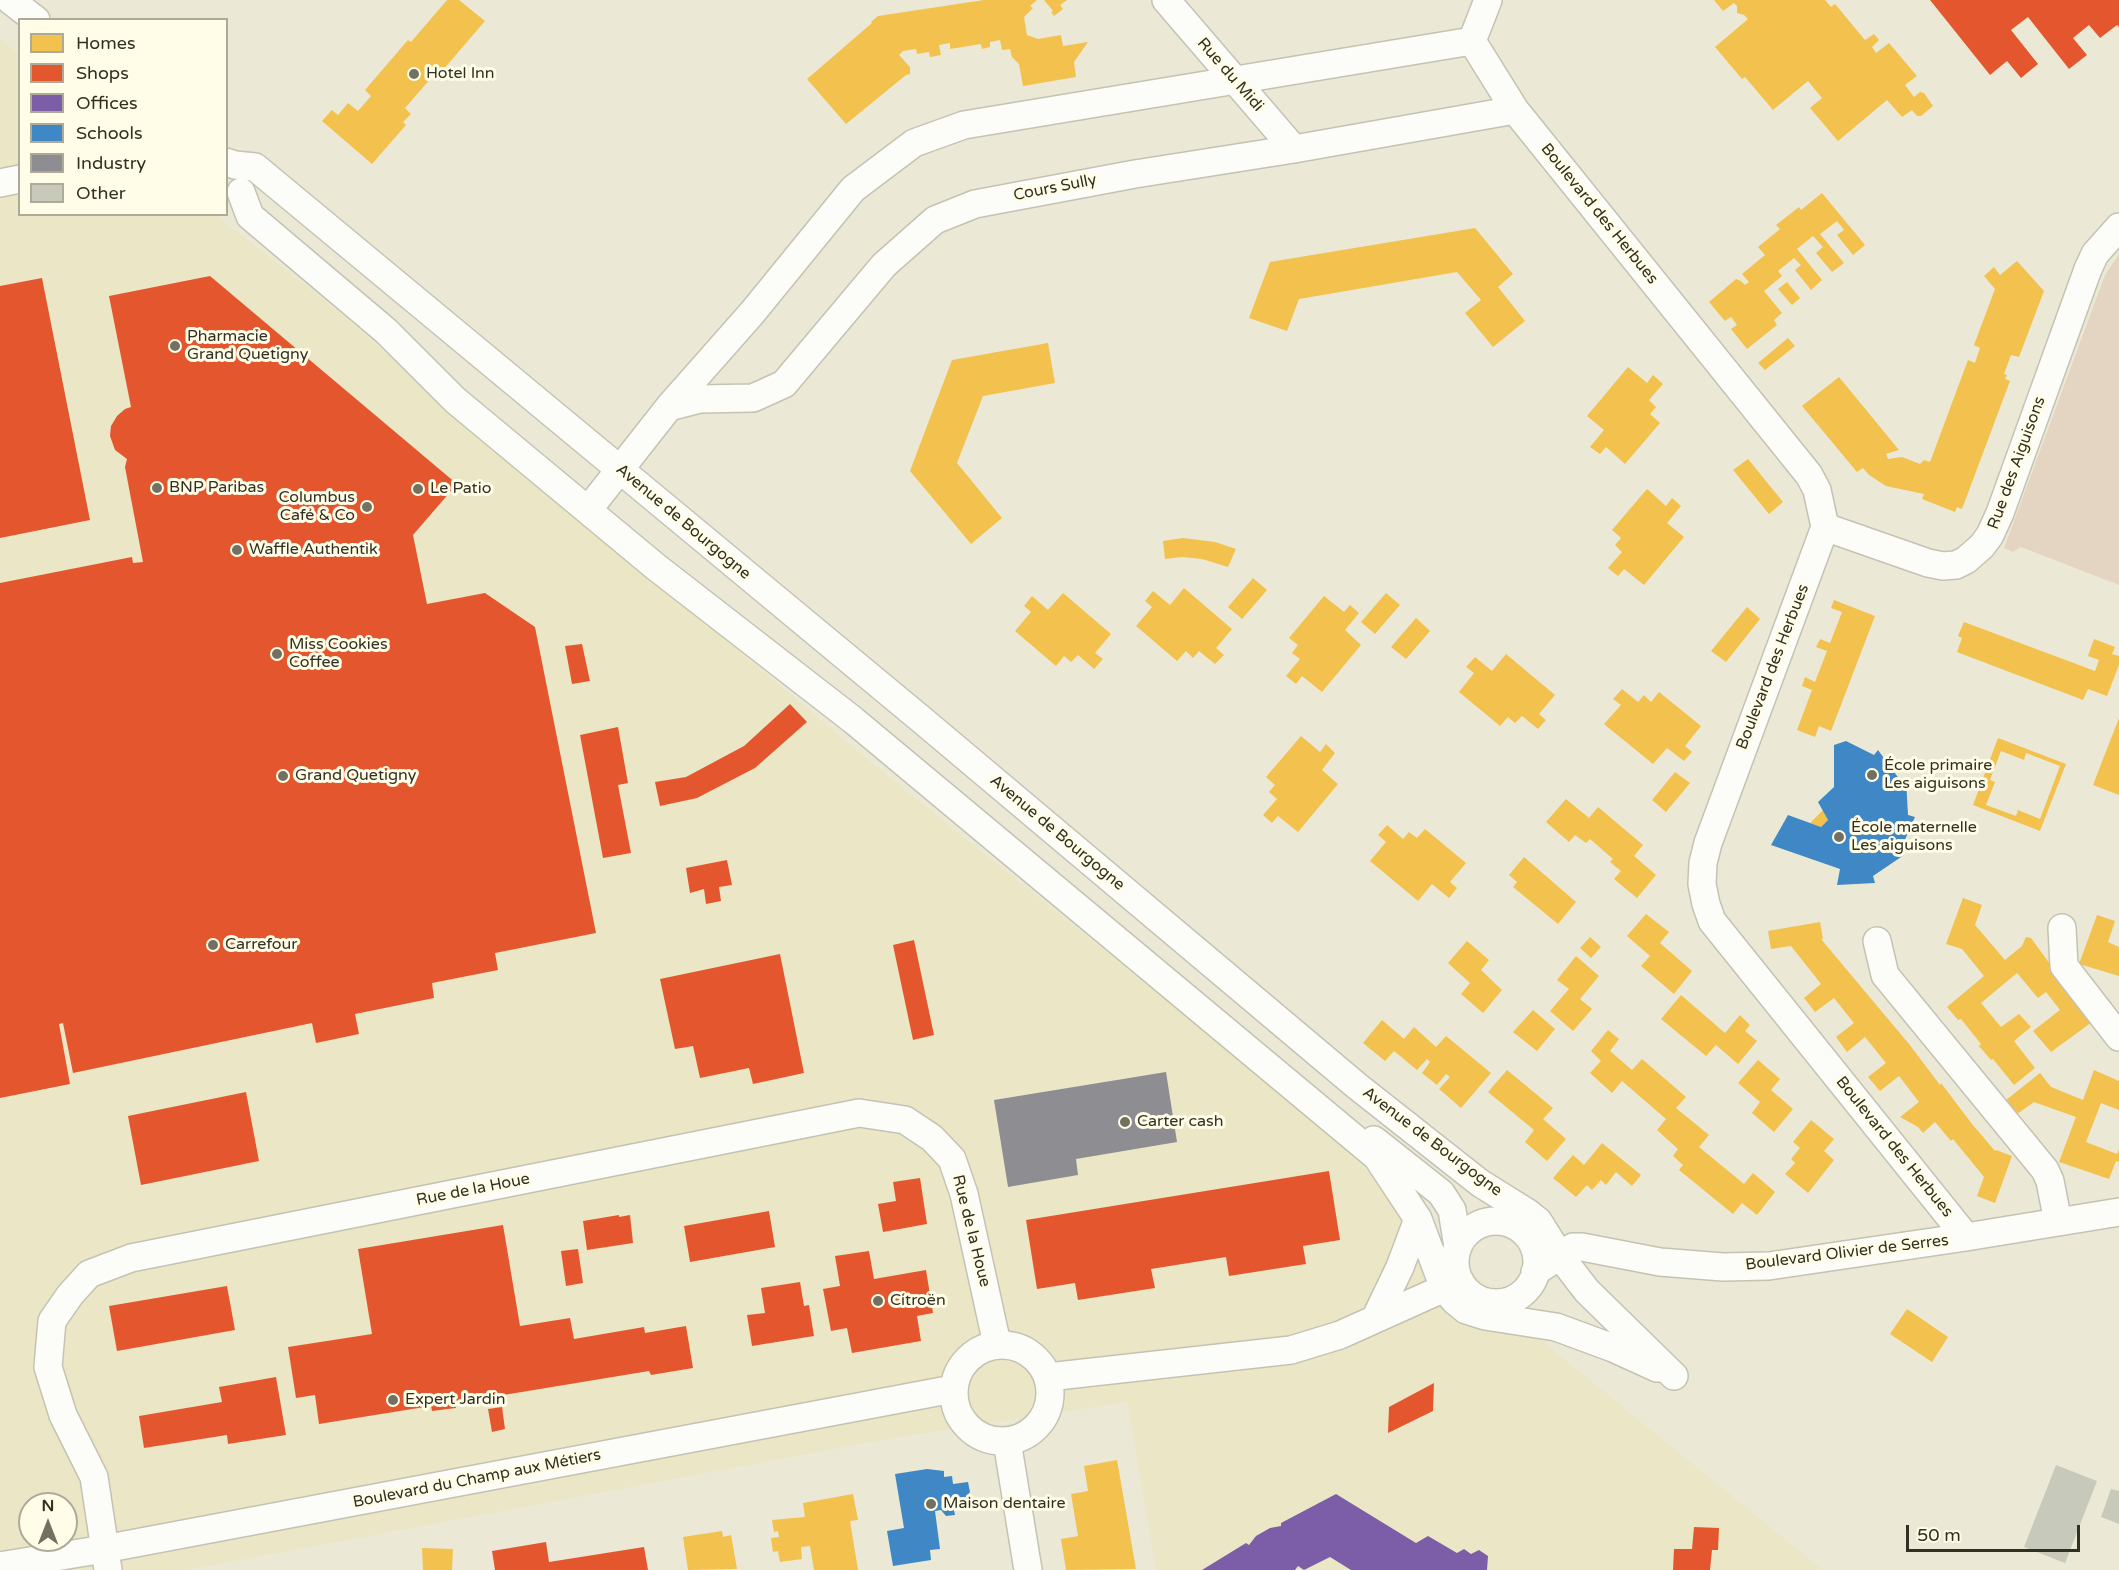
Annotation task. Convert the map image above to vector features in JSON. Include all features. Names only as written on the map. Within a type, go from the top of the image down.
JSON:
[{"type":"street","points":[[10,0],[33,18]]},
{"type":"street","name":"Rue du Midi","points":[[1166,0],[1294,149]]},
{"type":"street","points":[[595,501],[669,407],[752,313],[853,189],[914,143],[964,125],[1472,41],[1488,0]]},
{"type":"street","name":"Boulevard des Herbues","points":[[1472,41],[1515,110],[1809,475],[1817,490],[1825,527],[1708,843],[1702,874],[1706,903],[1712,921],[1966,1237]]},
{"type":"street","name":"Cours Sully","points":[[669,407],[700,399],[753,398],[784,384],[884,265],[935,220],[975,204],[1135,174],[1515,110]]},
{"type":"street","name":"Avenue de Bourgogne","points":[[232,175],[616,474],[1357,1086],[1480,1183],[1538,1221],[1561,1247],[1587,1291],[1674,1376],[1613,1348],[1556,1327],[1485,1316],[1466,1310],[1455,1301],[1452,1285],[1418,1219],[1377,1157],[881,742],[656,567],[455,400],[386,331],[250,216],[232,175]]},
{"type":"street","name":"Avenue de Bourgogne","points":[[232,175],[315,253],[626,528],[904,744],[1242,1027],[1355,1125],[1442,1193],[1452,1210],[1458,1247]]},
{"type":"street","points":[[0,183],[18,179]]},
{"type":"street","name":"Rue des Aiguisons","points":[[1825,527],[1928,563],[1943,566],[1956,565],[1966,560],[1982,546],[2000,513],[2088,269],[2096,254],[2119,227]]},
{"type":"street","name":"Avenue de Bourgogne","points":[[616,474],[1259,1020],[1439,1168],[1517,1228]]},
{"type":"street","points":[[2062,928],[2064,966],[2119,1037]]},
{"type":"street","points":[[1877,941],[1885,975],[2045,1170],[2050,1181],[2058,1222]]},
{"type":"street","name":"Rue de la Houe","points":[[106,1560],[94,1477],[63,1415],[48,1367],[52,1321],[70,1294],[89,1274],[131,1258],[859,1113],[905,1120],[932,1138],[952,1160],[964,1194],[997,1344]]},
{"type":"street","name":"Boulevard Olivier de Serres","points":[[1517,1228],[1561,1247],[1582,1247],[1660,1263],[1735,1267],[1769,1266],[2119,1212]]},
{"type":"street","points":[[1375,1319],[1400,1267],[1418,1219]]},
{"type":"street","points":[[1048,1377],[1291,1350],[1340,1335],[1452,1285],[1480,1300],[1494,1303],[1508,1301],[1530,1284],[1535,1272],[1535,1250],[1517,1228],[1499,1221],[1486,1222],[1474,1227],[1464,1235],[1458,1247],[1452,1285]]},
{"type":"street","points":[[1535,1272],[1561,1247]]},
{"type":"street","points":[[997,1344],[1013,1345],[1028,1352],[1040,1362],[1048,1377],[1051,1394],[1047,1411],[1038,1426],[1024,1436],[1007,1441],[990,1440],[974,1433],[962,1421],[955,1405],[953,1389],[957,1372],[967,1359],[981,1349],[997,1344]]},
{"type":"street","name":"Boulevard du Champ aux Métiers","points":[[0,1566],[106,1560],[953,1389]]},
{"type":"street","points":[[1007,1441],[1028,1570]]},
{"type":"shaded area","points":[[0,38],[18,53],[18,216],[217,216],[325,301],[861,754],[1319,1124],[1547,1345],[1823,1570],[1156,1570],[1127,1402],[888,1439],[187,1570],[0,1570]]},
{"type":"shaded area","points":[[2119,254],[2119,585],[2021,547],[2013,552],[2004,548],[2105,275]]},
{"type":"building: Homes","points":[[447,0],[459,0],[485,21],[442,71],[439,69],[405,108],[411,114],[403,122],[406,125],[372,164],[322,121],[332,110],[338,115],[348,103],[358,111],[371,96],[365,90],[408,40],[411,42]]},
{"type":"building: Homes","points":[[984,0],[1037,0],[1030,6],[1033,8],[1024,17],[1027,35],[1038,39],[1061,35],[1063,46],[1088,42],[1074,62],[1076,77],[1023,86],[1019,64],[1012,57],[1010,49],[1002,50],[1000,40],[990,42],[990,47],[982,49],[981,44],[950,49],[950,43],[939,45],[941,55],[930,57],[929,52],[917,54],[916,49],[903,51],[899,55],[910,67],[910,74],[846,124],[807,79],[878,16]]},
{"type":"building: Homes","points":[[1044,0],[1067,0],[1060,5],[1063,9],[1054,16],[1051,12],[1053,11]]},
{"type":"building: Homes","points":[[1714,0],[1825,0],[1831,7],[1835,4],[1865,40],[1874,34],[1879,40],[1872,47],[1876,53],[1889,43],[1917,76],[1905,85],[1914,97],[1920,92],[1924,93],[1933,106],[1921,116],[1917,116],[1912,110],[1902,117],[1887,100],[1838,141],[1810,108],[1822,98],[1808,81],[1773,110],[1745,77],[1742,79],[1715,47],[1748,19],[1737,13],[1737,6],[1734,3],[1723,11]]},
{"type":"building: Homes","points":[[1822,193],[1865,245],[1853,255],[1837,235],[1844,230],[1837,221],[1820,234],[1844,263],[1832,272],[1816,253],[1823,247],[1813,236],[1797,249],[1822,280],[1811,290],[1795,270],[1801,265],[1794,258],[1778,271],[1782,276],[1764,291],[1782,313],[1774,320],[1777,325],[1747,349],[1731,329],[1737,325],[1731,317],[1725,321],[1709,302],[1736,279],[1745,285],[1749,282],[1742,274],[1765,255],[1758,247],[1780,229],[1776,225],[1799,207],[1801,210]]},
{"type":"building: Homes","points":[[1475,228],[1513,274],[1498,287],[1525,321],[1493,347],[1465,313],[1481,300],[1457,272],[1299,299],[1287,331],[1249,318],[1270,262]]},
{"type":"building: Homes","points":[[2017,261],[2044,291],[2019,357],[2011,355],[2004,374],[2007,375],[2005,379],[2010,381],[1962,509],[1957,507],[1955,512],[1922,499],[1924,494],[1886,486],[1869,475],[1863,468],[1857,472],[1802,406],[1839,377],[1899,450],[1886,454],[1888,459],[1902,457],[1920,464],[1924,460],[1930,462],[1968,360],[1975,363],[1980,348],[1974,345],[1995,289],[1984,276],[1994,267],[2000,275]]},
{"type":"building: Homes","points":[[1787,282],[1800,298],[1792,305],[1778,289]]},
{"type":"building: Homes","points":[[1788,338],[1795,346],[1765,370],[1758,363]]},
{"type":"building: Homes","points":[[1048,343],[1055,383],[983,396],[957,463],[1002,518],[971,544],[910,471],[952,360]]},
{"type":"building: Homes","points":[[1628,367],[1647,383],[1653,375],[1663,384],[1649,400],[1656,407],[1650,414],[1660,423],[1625,464],[1606,447],[1600,454],[1590,447],[1604,430],[1587,416]]},
{"type":"building: Homes","points":[[1748,459],[1783,502],[1769,514],[1733,470]]},
{"type":"building: Homes","points":[[1647,489],[1666,506],[1672,498],[1681,506],[1667,523],[1684,537],[1644,585],[1624,569],[1618,576],[1608,568],[1622,552],[1615,545],[1621,538],[1612,530]]},
{"type":"building: Homes","points":[[1183,538],[1215,542],[1236,549],[1228,567],[1202,559],[1182,557],[1165,559],[1163,541]]},
{"type":"building: Homes","points":[[1253,578],[1267,590],[1242,619],[1228,607]]},
{"type":"building: Homes","points":[[1184,588],[1232,629],[1216,648],[1224,655],[1215,664],[1199,651],[1193,658],[1186,651],[1177,661],[1136,626],[1152,607],[1145,601],[1153,591],[1170,605]]},
{"type":"building: Homes","points":[[1063,593],[1111,634],[1095,653],[1103,659],[1094,669],[1078,655],[1071,662],[1064,656],[1056,666],[1015,631],[1031,612],[1024,606],[1032,596],[1048,610]]},
{"type":"building: Homes","points":[[1386,593],[1400,605],[1375,634],[1361,622]]},
{"type":"building: Homes","points":[[1324,596],[1344,612],[1350,605],[1359,613],[1345,630],[1361,645],[1322,692],[1302,676],[1296,684],[1286,676],[1300,659],[1292,653],[1298,645],[1289,638]]},
{"type":"building: Homes","points":[[1834,600],[1875,616],[1831,731],[1819,726],[1815,737],[1797,730],[1812,690],[1802,686],[1805,677],[1815,682],[1827,651],[1816,647],[1820,639],[1830,643],[1842,612],[1831,608]]},
{"type":"building: Homes","points":[[1747,607],[1760,619],[1726,662],[1711,651]]},
{"type":"building: Homes","points":[[1416,618],[1430,631],[1406,659],[1391,647]]},
{"type":"building: Homes","points":[[1964,622],[2095,671],[2099,660],[2088,656],[2094,639],[2115,647],[2112,654],[2119,656],[2119,665],[2107,696],[2088,689],[2083,700],[1957,652],[1962,638],[1958,636]]},
{"type":"building: Homes","points":[[1506,654],[1555,695],[1539,714],[1546,720],[1538,729],[1522,716],[1515,723],[1508,717],[1500,726],[1459,692],[1474,673],[1466,667],[1475,657],[1492,671]]},
{"type":"building: Homes","points":[[1622,689],[1638,702],[1644,695],[1651,702],[1659,692],[1701,726],[1685,746],[1692,752],[1684,761],[1667,748],[1653,764],[1604,724],[1621,705],[1613,699]]},
{"type":"building: Homes","points":[[2119,718],[2119,795],[2093,785]]},
{"type":"building: Homes","points":[[1301,736],[1320,752],[1326,744],[1335,753],[1322,770],[1338,784],[1298,832],[1278,816],[1272,823],[1263,815],[1277,799],[1269,792],[1275,785],[1266,777]]},
{"type":"building: Homes","points":[[1998,738],[2066,764],[2040,831],[1973,805]],"holes":[[[2001,751],[2024,760],[2026,753],[2060,766],[2040,819],[2018,810],[2016,816],[1986,805],[1995,782],[1990,780]]]},
{"type":"building: Homes","points":[[1675,772],[1690,783],[1666,812],[1652,800]]},
{"type":"building: Homes","points":[[1566,799],[1589,818],[1598,807],[1643,845],[1634,856],[1656,875],[1637,898],[1614,879],[1621,871],[1610,862],[1613,859],[1590,839],[1586,843],[1575,835],[1569,842],[1546,822]]},
{"type":"building: Homes","points":[[1823,810],[1828,820],[1821,827],[1810,823]]},
{"type":"building: Homes","points":[[1387,825],[1403,839],[1409,832],[1417,838],[1425,829],[1466,863],[1450,882],[1457,888],[1449,898],[1432,884],[1418,901],[1370,861],[1386,842],[1378,835]]},
{"type":"building: Homes","points":[[1524,857],[1576,902],[1558,924],[1513,887],[1517,882],[1509,875]]},
{"type":"building: Homes","points":[[1963,898],[1982,905],[1975,925],[2005,960],[2022,946],[2026,937],[2031,938],[2050,964],[2049,968],[2092,1022],[2051,1052],[2033,1031],[2060,1010],[2046,992],[2038,998],[2017,973],[1981,1003],[2001,1027],[2019,1014],[2031,1027],[2014,1041],[2035,1068],[2014,1085],[1979,1046],[1981,1044],[1961,1019],[1958,1020],[1947,1007],[1984,976],[1962,949],[1946,944]]},
{"type":"building: Homes","points":[[1646,914],[1669,932],[1660,943],[1692,971],[1674,994],[1641,966],[1650,956],[1627,936]]},
{"type":"building: Homes","points":[[2097,915],[2115,921],[2108,942],[2119,947],[2119,976],[2079,964]]},
{"type":"building: Homes","points":[[1820,922],[1823,939],[1821,939],[1909,1044],[1940,1085],[1941,1083],[1972,1124],[1995,1151],[2012,1156],[1995,1203],[1977,1196],[1984,1177],[1953,1139],[1951,1141],[1935,1122],[1923,1133],[1918,1127],[1900,1117],[1919,1102],[1899,1076],[1880,1091],[1868,1077],[1886,1063],[1865,1037],[1847,1052],[1836,1037],[1854,1023],[1834,998],[1815,1012],[1804,998],[1821,984],[1791,946],[1771,949],[1768,931]]},
{"type":"building: Homes","points":[[1590,937],[1601,947],[1591,958],[1580,948]]},
{"type":"building: Homes","points":[[1467,941],[1489,960],[1481,970],[1502,990],[1483,1013],[1461,994],[1470,983],[1448,963]]},
{"type":"building: Homes","points":[[1576,956],[1599,976],[1580,999],[1592,1009],[1573,1031],[1550,1011],[1569,989],[1557,980]]},
{"type":"building: Homes","points":[[1681,995],[1725,1033],[1740,1015],[1750,1025],[1745,1031],[1757,1041],[1738,1064],[1716,1045],[1706,1056],[1661,1019]]},
{"type":"building: Homes","points":[[1533,1010],[1555,1029],[1537,1051],[1513,1032]]},
{"type":"building: Homes","points":[[1382,1020],[1404,1039],[1414,1027],[1436,1047],[1446,1036],[1491,1073],[1461,1108],[1439,1089],[1450,1077],[1446,1074],[1437,1085],[1422,1073],[1430,1062],[1427,1059],[1417,1070],[1394,1051],[1385,1061],[1363,1043]]},
{"type":"building: Homes","points":[[1608,1030],[1619,1039],[1610,1051],[1632,1070],[1642,1059],[1686,1097],[1676,1108],[1709,1135],[1699,1147],[1744,1184],[1753,1173],[1775,1192],[1757,1215],[1742,1203],[1733,1214],[1679,1170],[1683,1165],[1673,1156],[1678,1149],[1657,1130],[1666,1119],[1622,1081],[1612,1093],[1590,1073],[1601,1061],[1591,1051]]},
{"type":"building: Homes","points":[[1758,1060],[1780,1079],[1771,1090],[1793,1109],[1774,1132],[1752,1113],[1760,1102],[1738,1083]]},
{"type":"building: Homes","points":[[1507,1070],[1553,1108],[1543,1119],[1566,1139],[1547,1161],[1525,1142],[1534,1130],[1488,1092]]},
{"type":"building: Homes","points":[[2094,1070],[2119,1081],[2119,1110],[2101,1103],[2086,1142],[2117,1154],[2119,1149],[2119,1162],[2116,1161],[2109,1179],[2059,1162],[2076,1117],[2034,1102],[2017,1114],[2006,1100],[2040,1073],[2051,1087],[2083,1100]]},
{"type":"building: Homes","points":[[1811,1120],[1834,1139],[1824,1151],[1834,1160],[1808,1193],[1785,1174],[1795,1163],[1791,1159],[1800,1148],[1793,1142]]},
{"type":"building: Homes","points":[[1602,1143],[1641,1175],[1632,1186],[1616,1172],[1606,1185],[1601,1180],[1592,1190],[1587,1185],[1576,1197],[1553,1178],[1573,1155],[1584,1165]]},
{"type":"building: Homes","points":[[1907,1309],[1948,1337],[1932,1362],[1890,1334]]},
{"type":"building: Homes","points":[[1117,1460],[1136,1569],[1066,1570],[1061,1539],[1078,1536],[1071,1494],[1088,1491],[1084,1466]]},
{"type":"building: Homes","points":[[853,1494],[858,1520],[850,1521],[858,1570],[814,1570],[810,1546],[801,1547],[802,1559],[780,1562],[778,1551],[773,1552],[771,1538],[779,1537],[778,1531],[774,1532],[772,1520],[805,1517],[803,1503]]},
{"type":"building: Homes","points":[[722,1531],[723,1537],[731,1535],[737,1569],[688,1570],[683,1537]]},
{"type":"building: Homes","points":[[422,1548],[453,1549],[452,1570],[423,1570]]},
{"type":"building: Shops","points":[[1930,0],[2119,0],[2119,27],[2117,25],[2100,38],[2089,25],[2073,38],[2087,55],[2069,69],[2028,17],[2011,30],[2038,64],[2021,78],[2007,61],[1990,75]]},
{"type":"building: Shops","name":"Grand Quetigny","points":[[210,276],[457,484],[413,535],[427,604],[485,593],[535,627],[596,933],[495,953],[498,970],[432,983],[434,998],[355,1014],[359,1034],[316,1043],[312,1023],[73,1073],[63,1023],[59,1024],[70,1084],[0,1098],[0,583],[132,557],[133,563],[143,562],[125,467],[127,459],[115,450],[110,436],[111,426],[117,416],[131,407],[109,296]]},
{"type":"building: Shops","points":[[42,278],[90,520],[0,538],[0,286]]},
{"type":"building: Shops","points":[[582,644],[590,681],[572,684],[565,646]]},
{"type":"building: Shops","points":[[790,704],[807,722],[755,768],[697,798],[660,806],[655,782],[686,777],[744,746]]},
{"type":"building: Shops","points":[[618,727],[628,783],[618,785],[631,853],[603,858],[580,735]]},
{"type":"building: Shops","points":[[727,860],[732,885],[719,887],[721,901],[706,904],[704,889],[690,893],[686,868]]},
{"type":"building: Shops","points":[[914,940],[934,1035],[913,1040],[893,945]]},
{"type":"building: Shops","points":[[780,954],[804,1073],[753,1084],[749,1068],[700,1078],[693,1046],[675,1049],[660,979]]},
{"type":"building: Shops","points":[[246,1092],[259,1161],[141,1185],[128,1116]]},
{"type":"building: Shops","points":[[1329,1171],[1340,1240],[1303,1246],[1306,1264],[1229,1276],[1226,1257],[1151,1269],[1155,1288],[1078,1300],[1075,1283],[1037,1289],[1026,1220]]},
{"type":"building: Shops","points":[[920,1178],[927,1224],[883,1232],[878,1204],[896,1201],[893,1182]]},
{"type":"building: Shops","points":[[769,1211],[775,1247],[690,1262],[684,1226]]},
{"type":"building: Shops","points":[[619,1215],[619,1217],[630,1215],[633,1243],[587,1250],[583,1221]]},
{"type":"building: Shops","points":[[503,1225],[520,1326],[570,1318],[574,1339],[644,1327],[645,1333],[686,1326],[693,1368],[651,1375],[649,1371],[455,1403],[456,1408],[432,1411],[431,1406],[319,1424],[315,1395],[296,1398],[288,1347],[372,1334],[358,1249]]},
{"type":"building: Shops","points":[[578,1249],[583,1283],[566,1286],[561,1251]]},
{"type":"building: Shops","name":"Citroën","points":[[869,1251],[874,1279],[926,1270],[933,1313],[917,1316],[921,1341],[852,1353],[847,1328],[831,1331],[823,1289],[840,1286],[835,1256]]},
{"type":"building: Shops","points":[[800,1282],[804,1306],[809,1305],[814,1336],[752,1346],[747,1315],[765,1313],[761,1288]]},
{"type":"building: Shops","points":[[227,1286],[235,1330],[117,1351],[109,1306]]},
{"type":"building: Shops","points":[[276,1377],[286,1435],[228,1444],[227,1435],[144,1448],[139,1416],[222,1402],[219,1387]]},
{"type":"building: Shops","points":[[1434,1383],[1433,1411],[1388,1433],[1389,1407]]},
{"type":"building: Shops","points":[[502,1407],[505,1429],[492,1432],[488,1409]]},
{"type":"building: Shops","points":[[1694,1527],[1719,1528],[1718,1550],[1712,1550],[1710,1570],[1673,1570],[1674,1549],[1692,1549]]},
{"type":"building: Shops","points":[[546,1542],[549,1562],[644,1547],[648,1570],[495,1570],[492,1551]]},
{"type":"building: Offices","points":[[1336,1494],[1416,1543],[1428,1536],[1457,1553],[1464,1549],[1471,1554],[1479,1550],[1488,1556],[1487,1570],[1351,1570],[1330,1557],[1304,1570],[1298,1566],[1295,1570],[1202,1570],[1246,1543],[1249,1545],[1256,1536],[1270,1528],[1281,1526],[1281,1523]]},
{"type":"building: Schools","points":[[1846,741],[1874,755],[1878,750],[1900,780],[1906,779],[1908,815],[1915,817],[1900,851],[1904,855],[1873,876],[1875,883],[1837,885],[1840,869],[1771,845],[1788,815],[1821,827],[1828,820],[1818,802],[1834,787],[1834,745]]},
{"type":"building: Schools","points":[[927,1469],[944,1471],[944,1477],[952,1476],[953,1484],[968,1482],[970,1492],[965,1498],[967,1507],[954,1510],[955,1515],[946,1516],[941,1510],[935,1511],[940,1549],[930,1550],[931,1560],[893,1566],[887,1531],[904,1528],[895,1474]]},
{"type":"building: Industry","points":[[1166,1072],[1177,1142],[1076,1159],[1078,1175],[1008,1187],[994,1100]]},
{"type":"building: Other","points":[[2056,1465],[2097,1481],[2065,1563],[2024,1547]]},
{"type":"building: Other","points":[[2111,1489],[2119,1491],[2119,1524],[2101,1517]]},
{"type":"place","name":"Hotel Inn","points":[[414,74]]},
{"type":"place","name":"Pharmacie Grand Quetigny","points":[[175,346]]},
{"type":"place","name":"BNP Paribas","points":[[157,488]]},
{"type":"place","name":"Le Patio","points":[[418,489]]},
{"type":"place","name":"Columbus Café & Co","points":[[367,507]]},
{"type":"place","name":"Waffle Authentik","points":[[237,550]]},
{"type":"place","name":"Miss Cookies Coffee","points":[[277,654]]},
{"type":"place","name":"École primaire Les aiguisons","points":[[1872,775]]},
{"type":"place","name":"Grand Quetigny","points":[[283,776]]},
{"type":"place","name":"École maternelle Les aiguisons","points":[[1839,837]]},
{"type":"place","name":"Carrefour","points":[[213,945]]},
{"type":"place","name":"Carter cash","points":[[1125,1122]]},
{"type":"place","name":"Citroën","points":[[878,1301]]},
{"type":"place","name":"Expert Jardin","points":[[393,1400]]},
{"type":"place","name":"Maison dentaire","points":[[931,1504]]}]
